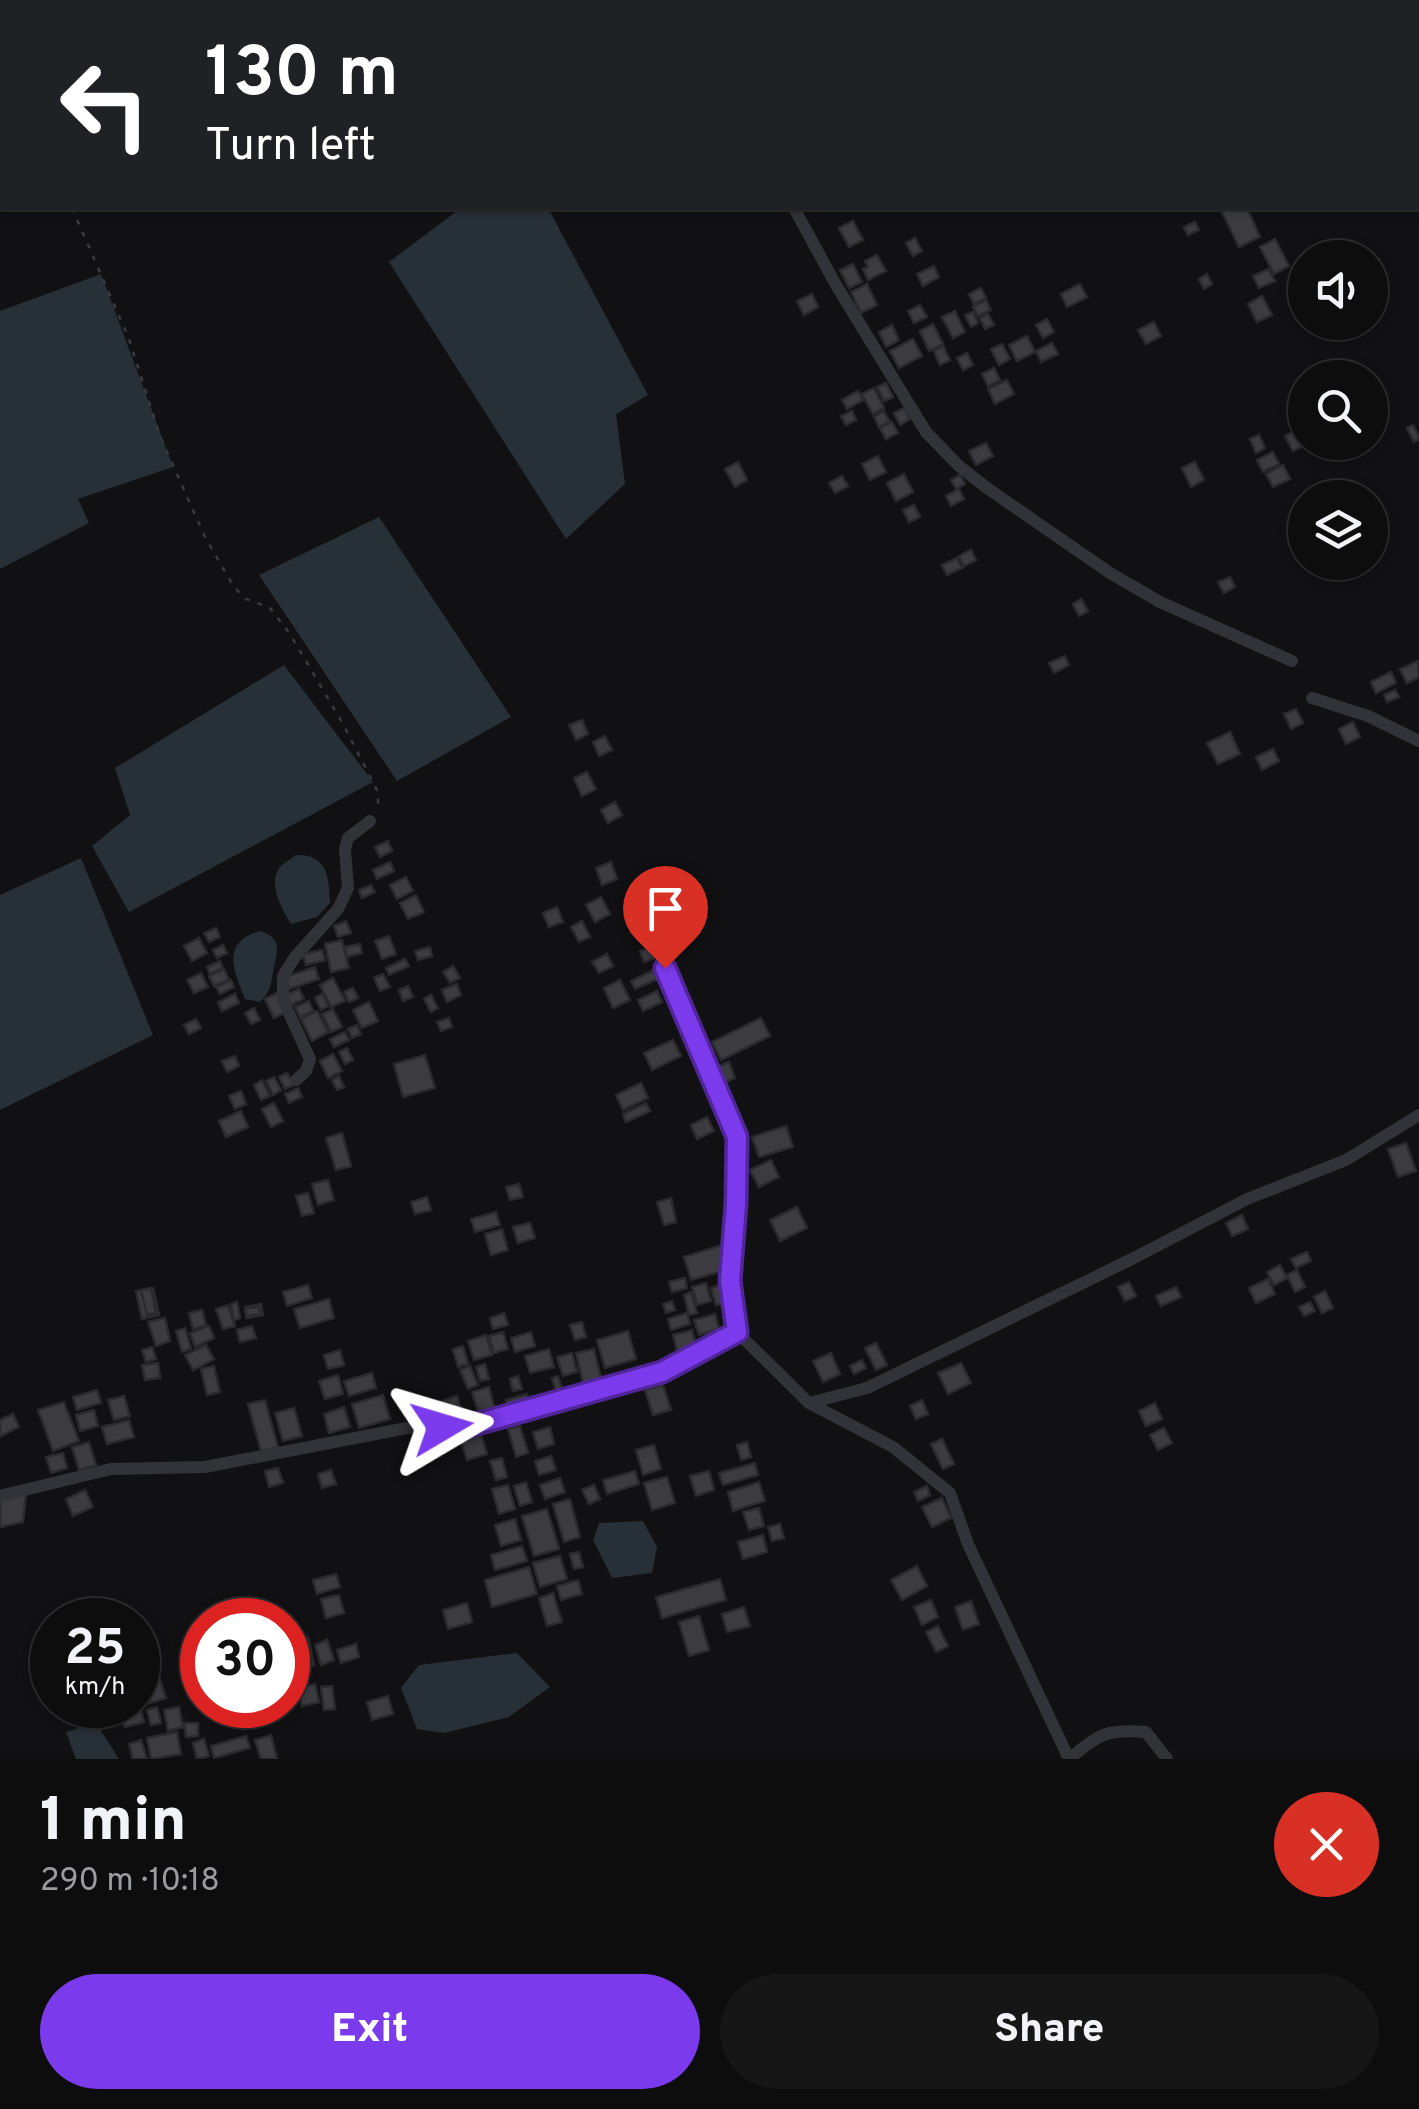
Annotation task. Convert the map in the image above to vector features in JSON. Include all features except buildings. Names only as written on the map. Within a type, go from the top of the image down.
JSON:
[{"type":"street","points":[[795,210],[926,432],[960,466],[1110,573],[1160,602],[1292,661]]},
{"type":"street","points":[[1312,698],[1368,716],[1419,741]]},
{"type":"street","points":[[296,1080],[306,1071],[310,1059],[283,1000],[283,976],[338,909],[348,888],[344,849],[348,838],[370,821]]},
{"type":"street","points":[[656,946],[737,1137],[730,1281],[737,1332],[809,1403],[894,1447],[950,1493],[968,1544],[1069,1759],[1095,1738],[1117,1730],[1146,1732],[1167,1759]]},
{"type":"street","points":[[809,1403],[885,1380],[1132,1260],[1247,1199],[1346,1160],[1419,1114]]},
{"type":"street","points":[[0,1496],[111,1470],[205,1467],[417,1426],[466,1427],[662,1372],[737,1332]]},
{"type":"path","points":[[73,210],[129,340],[160,436],[198,522],[234,587],[246,599],[270,608],[290,634],[344,724],[378,792],[378,811],[370,821]]},
{"type":"shaded area","points":[[458,210],[549,210],[648,395],[616,414],[625,484],[566,539],[389,262]]},
{"type":"shaded area","points":[[101,274],[173,467],[78,499],[89,523],[0,569],[0,311]]},
{"type":"shaded area","points":[[379,517],[511,717],[397,781],[259,575]]},
{"type":"shaded area","points":[[284,665],[373,782],[129,912],[92,846],[130,815],[115,768]]},
{"type":"shaded area","points":[[296,855],[321,863],[330,903],[317,917],[291,924],[277,895],[275,880],[281,866]]},
{"type":"shaded area","points":[[81,858],[153,1035],[0,1110],[0,895]]},
{"type":"shaded area","points":[[260,931],[273,938],[277,947],[271,985],[260,1002],[245,999],[233,958],[240,942]]},
{"type":"shaded area","points":[[643,1521],[657,1547],[652,1573],[612,1578],[593,1540],[599,1523]]},
{"type":"shaded area","points":[[517,1653],[550,1687],[509,1717],[444,1733],[417,1729],[401,1688],[419,1665]]},
{"type":"shaded area","points":[[99,1728],[119,1759],[76,1759],[66,1732]]},
{"type":"route","points":[[442,1427],[466,1427],[662,1372],[737,1332],[730,1281],[737,1137],[665,968]]}]
